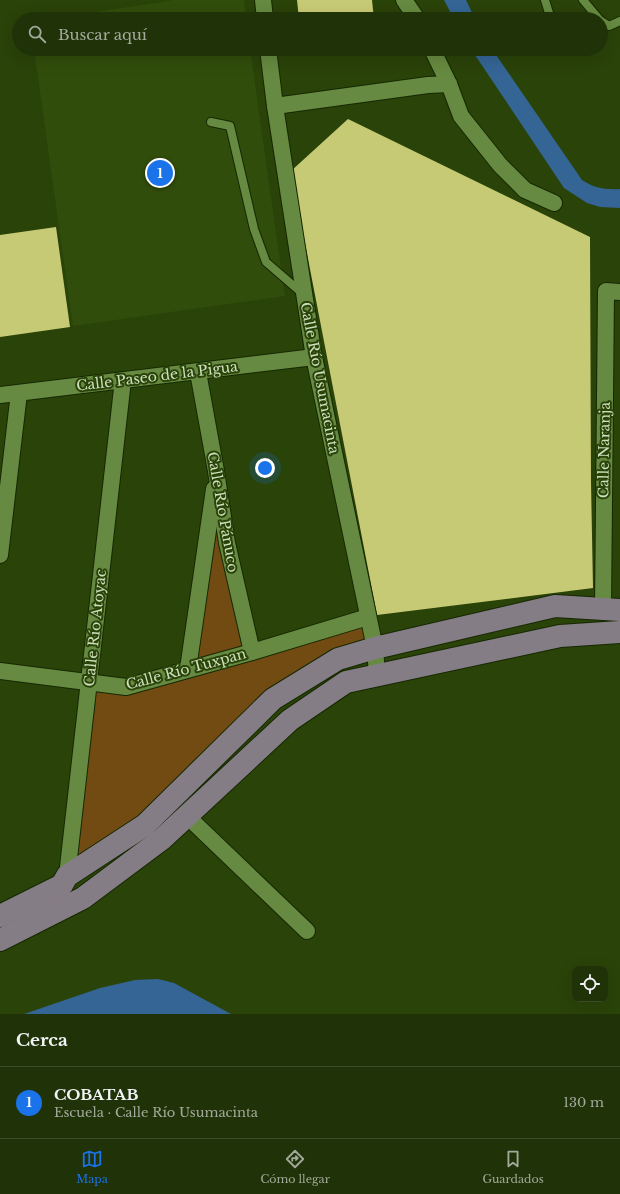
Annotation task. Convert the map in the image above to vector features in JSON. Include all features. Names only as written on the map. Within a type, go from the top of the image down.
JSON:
[{"type":"main road","points":[[0,916],[62,885],[67,876],[145,825],[273,699],[338,659],[375,648],[555,606],[611,610]]},
{"type":"main road","points":[[0,940],[84,898],[162,839],[290,720],[346,682],[560,636],[620,632]]},
{"type":"street","points":[[263,0],[264,12]]},
{"type":"street","points":[[404,0],[412,12]]},
{"type":"street","name":"Calle Río Usumacinta","points":[[269,56],[275,106],[314,357],[375,648],[377,675]]},
{"type":"street","points":[[435,56],[449,84],[461,116],[500,165],[525,190],[554,203]]},
{"type":"street","points":[[275,106],[428,85],[449,84]]},
{"type":"street","name":"Calle Naranja","points":[[611,610],[613,292]]},
{"type":"street","name":"Calle Paseo de la Pigua","points":[[0,395],[314,357]]},
{"type":"street","name":"Calle Río Pánuco","points":[[198,372],[227,542],[252,652]]},
{"type":"street","name":"Calle Río Atoyac","points":[[67,876],[123,380]]},
{"type":"street","points":[[0,554],[19,393]]},
{"type":"street","points":[[188,669],[216,471]]},
{"type":"street","name":"Calle Río Tuxpan","points":[[0,671],[126,687],[252,652],[368,617]]},
{"type":"street","points":[[187,816],[308,931]]},
{"type":"lane","points":[[545,0],[548,12]]},
{"type":"lane","points":[[583,0],[593,12]]},
{"type":"lane","points":[[609,26],[620,21]]},
{"type":"lane","points":[[211,122],[230,126],[254,229],[266,262],[304,295]]},
{"type":"shaded area","points":[[174,0],[244,0],[245,12],[96,12]]},
{"type":"shaded area","points":[[35,56],[251,56],[285,296],[73,326]]},
{"type":"shaded area","points":[[216,471],[252,652],[368,617],[375,648],[273,699],[145,825],[67,876],[89,682],[126,687],[188,669]]},
{"type":"water","points":[[444,0],[466,0],[472,12],[450,12]]},
{"type":"water","points":[[476,56],[497,56],[582,180],[600,188],[620,189],[620,208],[600,207],[587,203],[564,188]]},
{"type":"water","points":[[158,979],[174,983],[231,1014],[24,1014],[100,988],[135,980]]},
{"type":"building","points":[[297,0],[372,0],[373,12],[298,12]]},
{"type":"building","points":[[348,119],[590,237],[593,588],[377,615],[291,171]]},
{"type":"building","points":[[56,227],[70,327],[0,337],[0,235]]},
{"type":"place","name":"COBATAB","points":[[160,173]]}]
